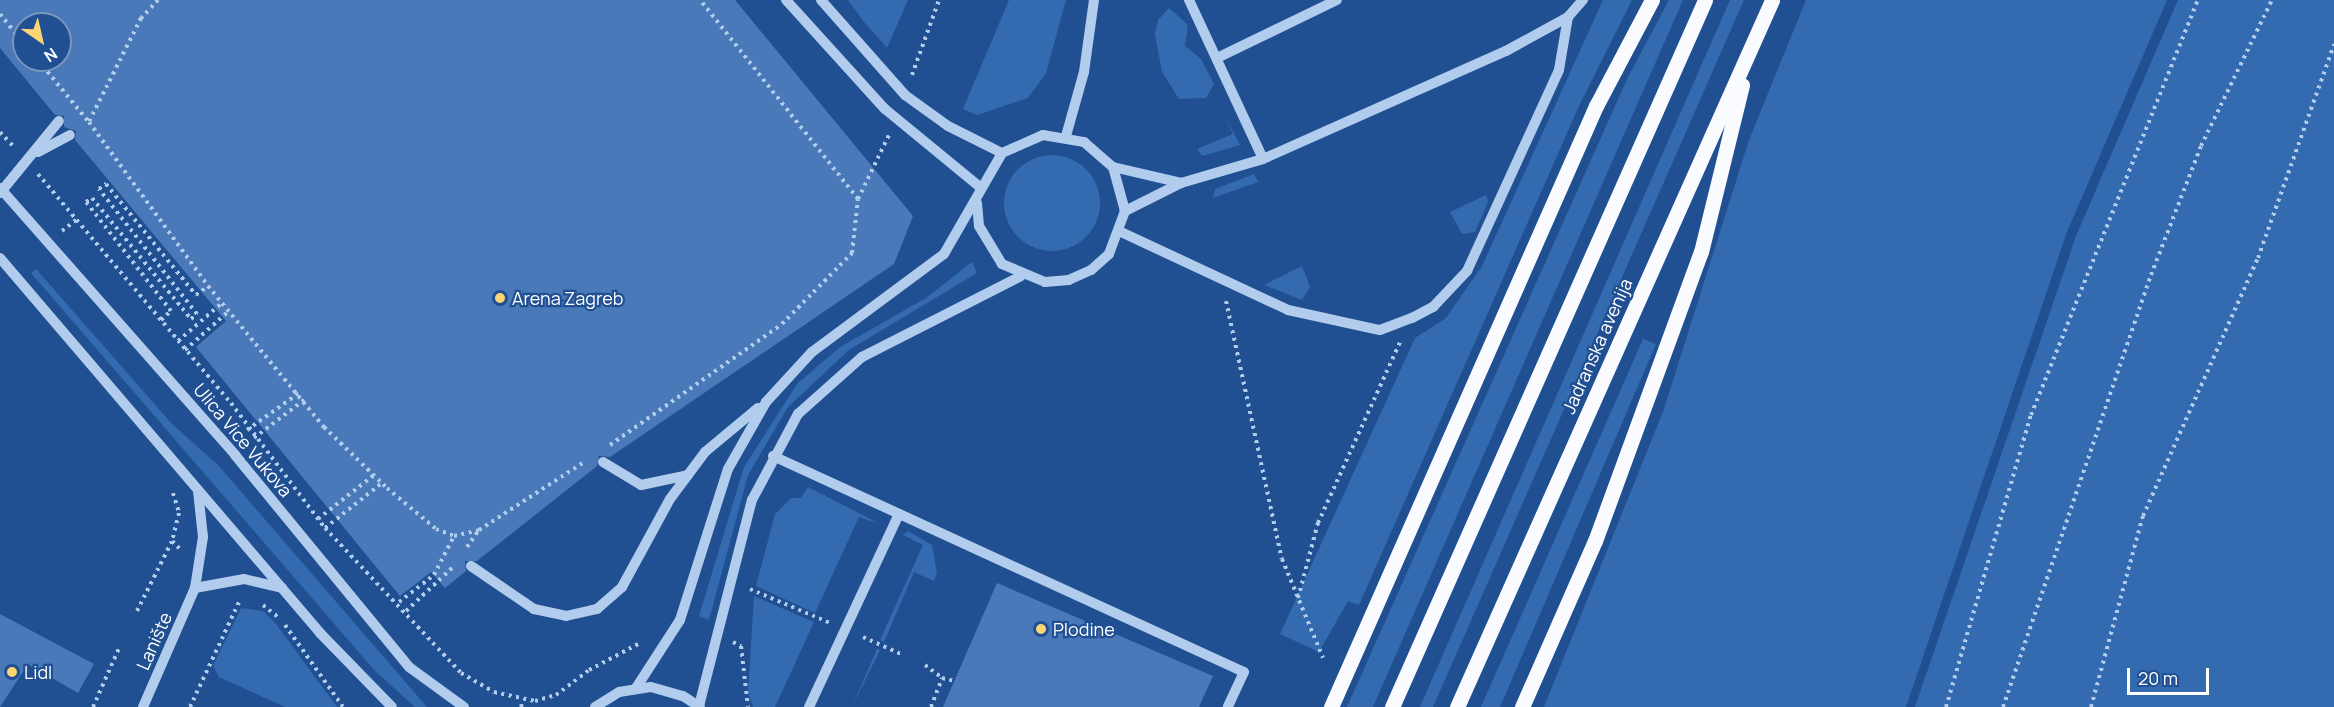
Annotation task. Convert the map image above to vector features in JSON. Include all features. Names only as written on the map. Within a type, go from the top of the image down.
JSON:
[{"type":"main road","points":[[1331,707],[1596,106],[1652,0]]},
{"type":"main road","points":[[1392,707],[1705,0]]},
{"type":"main road","name":"Jadranska avenija","points":[[1457,707],[1772,0]]},
{"type":"main road","points":[[1522,707],[1594,541],[1701,252],[1751,48]]},
{"type":"street","points":[[786,0],[885,109],[980,187]]},
{"type":"street","points":[[821,0],[905,95],[948,126],[1002,153]]},
{"type":"street","points":[[1066,136],[1084,72],[1094,0]]},
{"type":"street","points":[[1189,0],[1263,159]]},
{"type":"street","points":[[1216,58],[1337,0]]},
{"type":"street","points":[[1125,211],[1181,183],[1263,159],[1506,51],[1568,17],[1583,0]]},
{"type":"street","points":[[1121,232],[1173,261],[1308,316],[1380,330],[1412,318],[1433,307],[1467,271],[1558,70],[1568,17]]},
{"type":"street","points":[[1,190],[38,152],[59,121]]},
{"type":"street","points":[[38,152],[70,135]]},
{"type":"street","points":[[471,566],[534,609],[566,616],[597,609],[622,587],[688,475],[705,452],[766,402],[812,352],[931,269],[954,244],[977,203],[980,187],[1002,153],[1021,141],[1066,136],[1100,152],[1113,167],[1125,211],[1121,232],[1109,254],[1069,280],[1021,276],[844,370],[805,406],[772,456],[752,500],[700,706],[665,689],[636,688],[595,707]]},
{"type":"street","points":[[1113,167],[1181,183]]},
{"type":"street","name":"Ulica Vice Vukova","points":[[1,190],[227,446],[409,667],[464,707]]},
{"type":"street","points":[[977,203],[988,246],[1021,276]]},
{"type":"street","points":[[0,258],[282,588],[392,707]]},
{"type":"street","points":[[636,688],[680,620],[728,469],[766,402]]},
{"type":"street","points":[[772,456],[1244,672],[1228,707]]},
{"type":"street","points":[[599,459],[641,485],[688,475]]},
{"type":"street","name":"Lanište","points":[[142,707],[195,588],[204,537],[198,490]]},
{"type":"street","points":[[809,707],[899,514]]},
{"type":"street","points":[[195,588],[244,579],[282,588]]},
{"type":"path","points":[[89,122],[141,18],[158,0]]},
{"type":"path","points":[[700,0],[858,199]]},
{"type":"path","points":[[1946,707],[2031,415],[2198,0]]},
{"type":"path","points":[[2003,707],[2151,275],[2201,146],[2272,0]]},
{"type":"path","points":[[0,14],[12,29]]},
{"type":"path","points":[[2091,707],[2143,516],[2258,258],[2334,44]]},
{"type":"path","points":[[48,72],[89,122],[208,286],[304,400],[382,483],[436,530],[454,536],[479,530],[599,459]]},
{"type":"path","points":[[0,132],[6,139]]},
{"type":"path","points":[[604,449],[782,324],[852,253],[858,199],[876,171]]},
{"type":"path","points":[[43,180],[178,341],[318,519],[399,602],[461,673],[523,701],[556,695],[589,670],[643,641]]},
{"type":"path","points":[[160,320],[171,311],[86,202],[92,198],[191,319],[197,314],[99,189],[106,184],[196,295],[208,286]]},
{"type":"path","points":[[62,232],[76,220]]},
{"type":"path","points":[[1225,297],[1254,446],[1298,601],[1323,658]]},
{"type":"path","points":[[178,341],[222,303]]},
{"type":"path","points":[[185,350],[229,311]]},
{"type":"path","points":[[1298,601],[1314,534],[1401,338]]},
{"type":"path","points":[[247,430],[299,393]]},
{"type":"path","points":[[254,438],[304,400]]},
{"type":"path","points":[[318,519],[374,475]]},
{"type":"path","points":[[326,528],[382,483]]},
{"type":"path","points":[[137,611],[172,541],[179,513],[166,484]]},
{"type":"path","points":[[399,602],[434,574],[454,536]]},
{"type":"path","points":[[172,541],[186,556]]},
{"type":"path","points":[[406,611],[441,584]]},
{"type":"path","points":[[750,589],[836,626]]},
{"type":"path","points":[[231,594],[240,600],[248,601]]},
{"type":"path","points":[[190,707],[240,600]]},
{"type":"path","points":[[257,602],[284,623],[344,707]]},
{"type":"path","points":[[859,636],[903,656]]},
{"type":"path","points":[[738,644],[748,707]]},
{"type":"path","points":[[93,707],[119,648]]},
{"type":"path","points":[[925,664],[942,678],[955,681]]},
{"type":"path","points":[[931,707],[942,678]]},
{"type":"path","points":[[521,707],[523,701]]},
{"type":"shaded area","points":[[848,0],[908,0],[887,48],[864,22]]},
{"type":"shaded area","points":[[1009,0],[1066,0],[1046,73],[1028,98],[977,115],[963,109]]},
{"type":"shaded area","points":[[1603,0],[1632,0],[1579,106],[1359,605],[1348,601],[1319,652],[1280,634],[1415,338],[1446,318],[1482,266]]},
{"type":"shaded area","points":[[1669,0],[1683,0],[1373,707],[1347,707],[1628,77]]},
{"type":"shaded area","points":[[1730,0],[1744,0],[1433,707],[1420,707]]},
{"type":"shaded area","points":[[1806,0],[2167,0],[2067,232],[1906,707],[1544,707],[1664,409],[1749,140]]},
{"type":"shaded area","points":[[2178,0],[2334,0],[2334,707],[1915,707],[2076,236]]},
{"type":"shaded area","points":[[1169,8],[1188,25],[1185,46],[1201,59],[1214,84],[1206,98],[1179,99],[1162,72],[1155,34],[1158,20]]},
{"type":"shaded area","points":[[1225,116],[1240,145],[1202,156],[1197,149],[1233,134]]},
{"type":"shaded area","points":[[1052,155],[1070,159],[1086,169],[1096,185],[1100,203],[1096,221],[1086,237],[1070,247],[1052,251],[1034,247],[1018,237],[1008,221],[1004,203],[1008,185],[1018,169],[1034,159]]},
{"type":"shaded area","points":[[1254,174],[1258,182],[1213,198],[1215,189]]},
{"type":"shaded area","points":[[1486,195],[1488,202],[1475,232],[1462,234],[1450,212]]},
{"type":"shaded area","points":[[972,262],[977,273],[849,350],[788,407],[748,475],[709,620],[699,616],[744,467],[797,384],[840,347],[926,298]]},
{"type":"shaded area","points":[[1302,266],[1310,287],[1302,300],[1264,285]]},
{"type":"shaded area","points":[[36,269],[172,424],[218,465],[427,707],[415,707],[375,671],[31,273]]},
{"type":"shaded area","points":[[1643,339],[1656,344],[1500,707],[1481,707]]},
{"type":"shaded area","points":[[808,487],[880,524],[859,517],[815,613],[756,586],[775,514],[791,498],[801,498]]},
{"type":"shaded area","points":[[908,531],[932,545],[937,573],[934,581],[914,572],[884,642],[880,640],[923,545],[903,535]]},
{"type":"shaded area","points":[[754,596],[814,622],[775,707],[753,707],[748,693]]},
{"type":"shaded area","points":[[241,608],[263,611],[276,624],[337,707],[285,707],[219,677],[213,666]]},
{"type":"shaded area","points":[[877,649],[880,650],[852,707]]},
{"type":"building","name":"Arena Zagreb","points":[[0,0],[735,0],[913,216],[894,264],[610,457],[599,456],[597,466],[477,561],[465,561],[466,571],[445,588],[431,572],[400,596],[196,347],[226,321],[75,140],[76,131],[64,127],[64,116],[55,115],[20,72],[72,72],[72,12],[12,12],[12,63],[0,48]]},
{"type":"building","name":"Plodine","points":[[997,583],[1213,676],[1199,707],[943,707]]},
{"type":"building","points":[[0,614],[94,664],[78,693],[28,664],[0,707]]},
{"type":"place","name":"Arena Zagreb","points":[[500,298]]},
{"type":"place","name":"Plodine","points":[[1041,629]]},
{"type":"place","name":"Lidl","points":[[12,672]]}]
